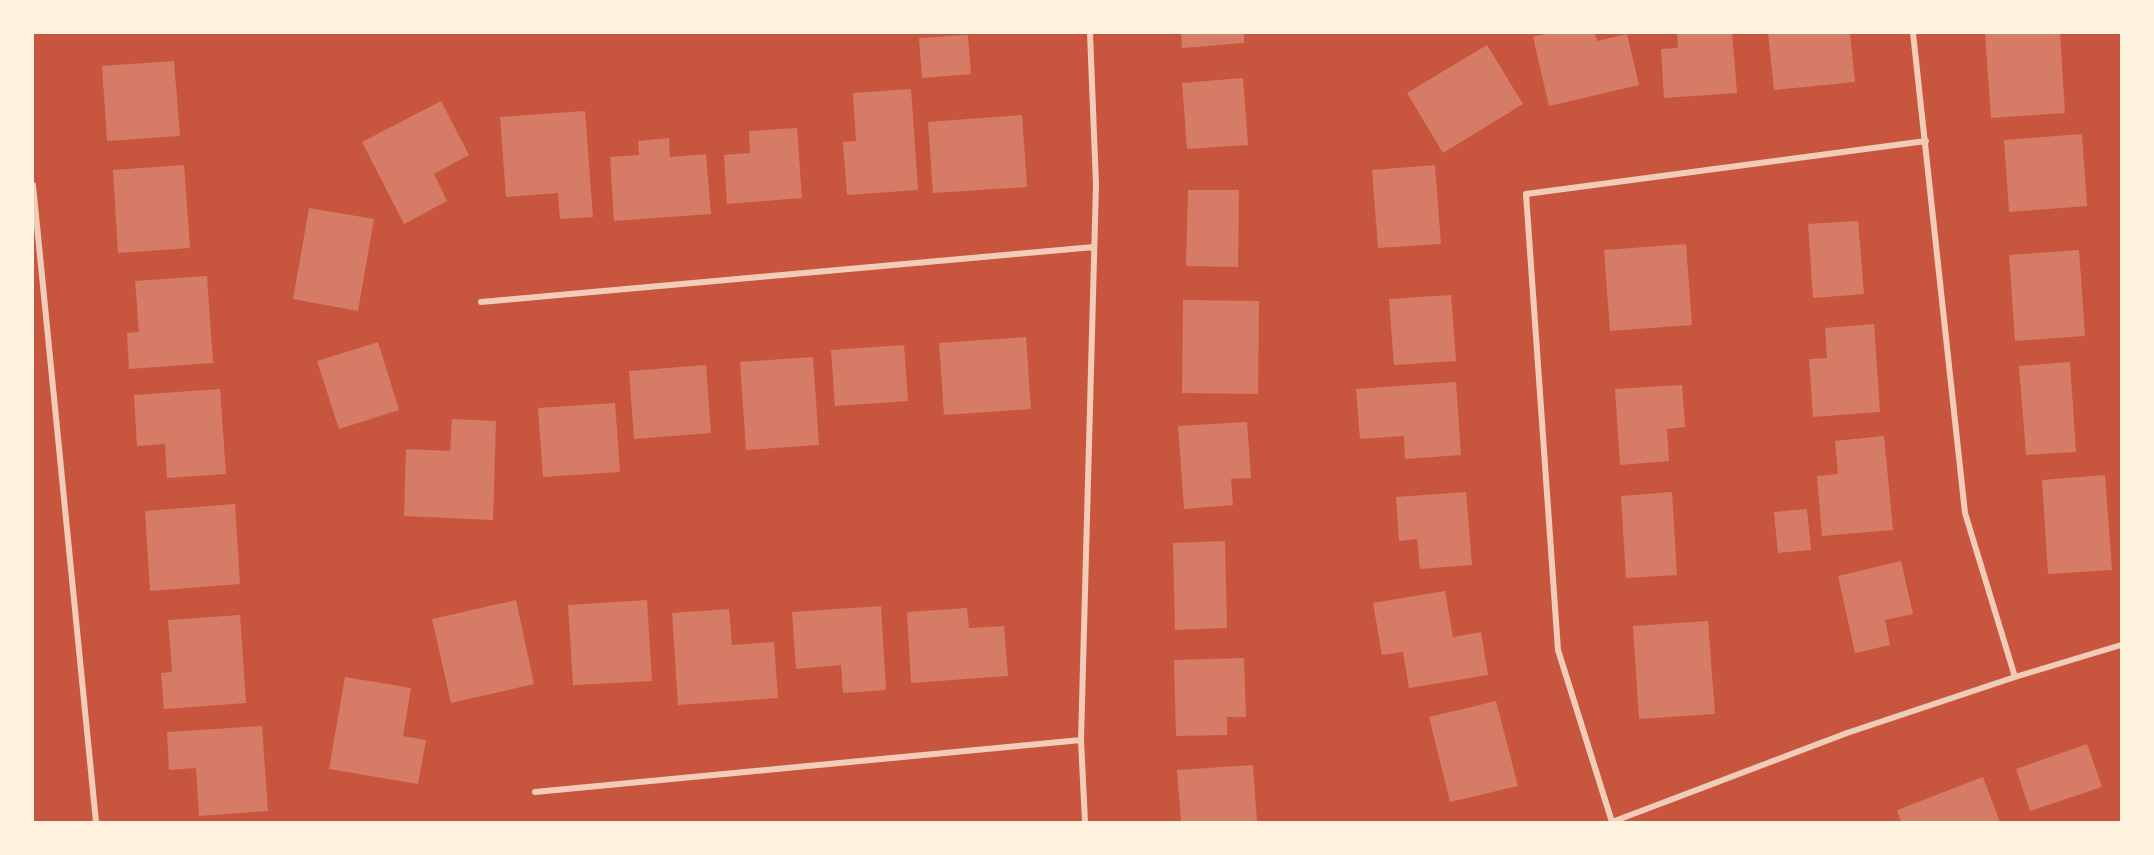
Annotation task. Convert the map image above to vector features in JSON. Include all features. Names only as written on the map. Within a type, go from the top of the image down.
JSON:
[{"type":"street","points":[[1085,822],[1081,740],[1094,247],[1094,94],[1090,33]]},
{"type":"street","points":[[1913,33],[1965,513],[2015,676]]},
{"type":"street","points":[[1926,141],[1526,194],[1558,650],[1612,822],[1847,733],[2015,676],[2121,645]]},
{"type":"street","points":[[33,184],[96,822]]},
{"type":"street","points":[[481,302],[1094,247]]},
{"type":"street","points":[[535,792],[1081,740]]},
{"type":"building","points":[[1181,33],[1244,33],[1244,43],[1182,48]]},
{"type":"building","points":[[1548,33],[1595,33],[1597,41],[1627,34],[1639,85],[1549,106],[1533,37]]},
{"type":"building","points":[[1677,33],[1732,33],[1737,93],[1664,98],[1661,49],[1678,48]]},
{"type":"building","points":[[1768,33],[1850,33],[1855,82],[1774,90]]},
{"type":"building","points":[[1985,33],[2060,33],[2065,113],[1991,118]]},
{"type":"building","points":[[968,35],[971,74],[922,78],[919,38]]},
{"type":"building","points":[[1487,45],[1523,104],[1443,153],[1407,93]]},
{"type":"building","points":[[174,61],[180,136],[107,141],[102,66]]},
{"type":"building","points":[[1243,78],[1248,145],[1187,149],[1182,83]]},
{"type":"building","points":[[911,89],[918,190],[847,195],[843,142],[856,141],[853,93]]},
{"type":"building","points":[[441,101],[469,155],[434,174],[447,201],[404,224],[362,142]]},
{"type":"building","points":[[585,111],[593,217],[560,219],[558,193],[506,197],[500,117]]},
{"type":"building","points":[[1022,115],[1027,187],[933,193],[928,122]]},
{"type":"building","points":[[797,128],[802,198],[727,204],[724,155],[750,153],[749,131]]},
{"type":"building","points":[[2082,134],[2087,206],[2009,212],[2004,140]]},
{"type":"building","points":[[669,138],[670,157],[706,154],[711,214],[614,221],[610,157],[639,155],[638,141]]},
{"type":"building","points":[[184,165],[190,248],[118,253],[113,170]]},
{"type":"building","points":[[1435,165],[1441,244],[1378,248],[1372,170]]},
{"type":"building","points":[[1188,190],[1239,190],[1238,267],[1186,266]]},
{"type":"building","points":[[309,208],[374,219],[358,311],[293,299]]},
{"type":"building","points":[[1858,221],[1864,294],[1813,298],[1808,224]]},
{"type":"building","points":[[1686,244],[1692,325],[1610,331],[1604,250]]},
{"type":"building","points":[[2079,250],[2085,336],[2015,341],[2009,255]]},
{"type":"building","points":[[207,276],[213,363],[129,369],[127,333],[139,332],[135,281]]},
{"type":"building","points":[[1451,295],[1456,361],[1394,365],[1389,299]]},
{"type":"building","points":[[1183,300],[1259,301],[1258,394],[1182,393]]},
{"type":"building","points":[[1874,324],[1880,412],[1813,417],[1809,359],[1827,358],[1825,328]]},
{"type":"building","points":[[1026,337],[1031,409],[944,415],[939,343]]},
{"type":"building","points":[[378,342],[399,410],[339,429],[317,361]]},
{"type":"building","points":[[904,345],[908,401],[835,406],[831,350]]},
{"type":"building","points":[[813,357],[819,445],[746,450],[740,362]]},
{"type":"building","points":[[2070,362],[2076,452],[2026,455],[2019,366]]},
{"type":"building","points":[[706,365],[711,433],[634,439],[629,371]]},
{"type":"building","points":[[1456,382],[1461,455],[1405,459],[1404,436],[1360,439],[1356,389]]},
{"type":"building","points":[[1682,385],[1685,427],[1667,429],[1669,461],[1620,465],[1615,389]]},
{"type":"building","points":[[220,389],[226,474],[167,478],[165,444],[137,446],[134,395]]},
{"type":"building","points":[[615,403],[620,472],[543,477],[538,408]]},
{"type":"building","points":[[452,419],[496,421],[493,520],[404,516],[406,449],[450,451]]},
{"type":"building","points":[[1247,422],[1251,478],[1231,479],[1233,505],[1184,509],[1178,426]]},
{"type":"building","points":[[1884,436],[1893,530],[1822,536],[1817,476],[1838,474],[1835,441]]},
{"type":"building","points":[[2105,475],[2112,570],[2048,574],[2042,480]]},
{"type":"building","points":[[1466,492],[1472,565],[1420,569],[1417,539],[1399,541],[1396,497]]},
{"type":"building","points":[[1672,492],[1677,575],[1626,578],[1621,496]]},
{"type":"building","points":[[235,504],[240,584],[150,591],[145,511]]},
{"type":"building","points":[[1807,509],[1811,550],[1778,553],[1774,512]]},
{"type":"building","points":[[1225,541],[1227,628],[1175,630],[1173,543]]},
{"type":"building","points":[[1901,561],[1913,614],[1885,620],[1890,645],[1855,653],[1838,576]]},
{"type":"building","points":[[1445,591],[1453,637],[1481,632],[1488,675],[1409,688],[1403,652],[1382,655],[1373,603]]},
{"type":"building","points":[[516,600],[534,684],[451,703],[432,619]]},
{"type":"building","points":[[647,600],[652,681],[573,685],[568,605]]},
{"type":"building","points":[[881,606],[886,690],[843,693],[841,665],[796,669],[792,612]]},
{"type":"building","points":[[967,608],[969,628],[1004,626],[1008,676],[911,683],[907,612]]},
{"type":"building","points":[[729,609],[732,645],[774,642],[778,698],[678,705],[672,613]]},
{"type":"building","points":[[240,615],[246,703],[164,709],[161,673],[172,672],[168,620]]},
{"type":"building","points":[[1708,621],[1715,714],[1639,719],[1633,626]]},
{"type":"building","points":[[1244,658],[1246,717],[1227,717],[1227,735],[1176,736],[1174,660]]},
{"type":"building","points":[[345,677],[411,688],[403,736],[426,740],[418,784],[329,769]]},
{"type":"building","points":[[1496,701],[1518,786],[1450,802],[1429,717]]},
{"type":"building","points":[[262,726],[268,811],[199,816],[196,768],[169,770],[167,732]]},
{"type":"building","points":[[2087,744],[2102,787],[2030,811],[2016,769]]},
{"type":"building","points":[[1253,765],[1257,822],[1181,822],[1177,770]]},
{"type":"building","points":[[1983,777],[2000,822],[1901,822],[1897,810]]}]
